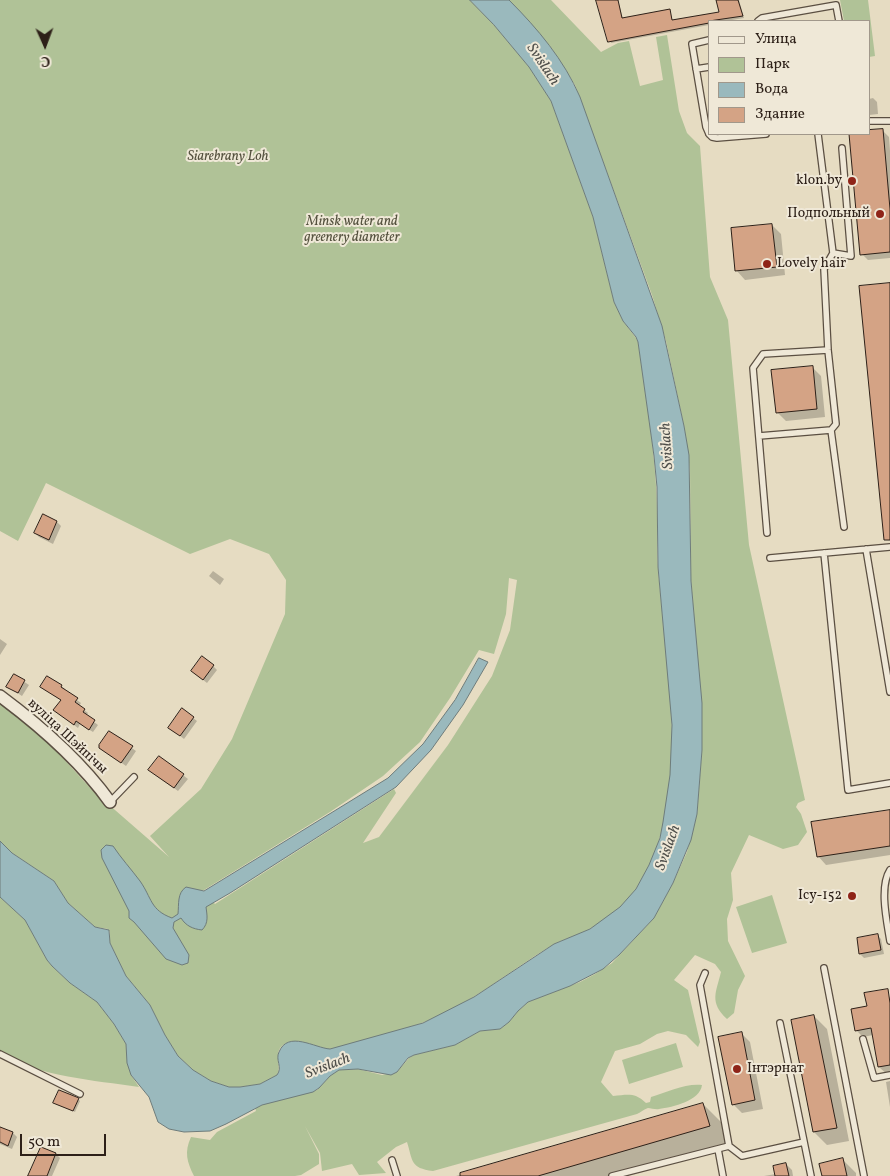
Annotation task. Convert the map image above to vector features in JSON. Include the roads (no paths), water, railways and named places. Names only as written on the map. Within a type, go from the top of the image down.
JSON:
[{"type":"street","name":"вуліца Шэйпічы","points":[[0,696],[30,720],[94,780],[110,802]]},
{"type":"lane","points":[[759,20],[836,5],[839,20]]},
{"type":"lane","points":[[708,40],[692,44],[708,132]]},
{"type":"lane","points":[[696,69],[708,67]]},
{"type":"lane","points":[[870,121],[890,121]]},
{"type":"lane","points":[[710,135],[717,138],[754,135]]},
{"type":"lane","points":[[760,436],[831,430],[836,424],[828,350],[824,269],[833,253],[818,135]]},
{"type":"lane","points":[[833,253],[851,256],[842,148]]},
{"type":"lane","points":[[767,533],[753,368],[763,354],[828,350]]},
{"type":"lane","points":[[831,430],[844,527]]},
{"type":"lane","points":[[770,558],[890,547]]},
{"type":"lane","points":[[866,549],[890,692]]},
{"type":"lane","points":[[824,553],[848,790],[890,783]]},
{"type":"lane","points":[[110,802],[134,778]]},
{"type":"lane","points":[[890,870],[886,883],[890,941]]},
{"type":"lane","points":[[824,968],[864,1176]]},
{"type":"lane","points":[[705,974],[700,984],[729,1146],[742,1156],[804,1142]]},
{"type":"lane","points":[[780,1023],[811,1176]]},
{"type":"lane","points":[[864,1039],[874,1078],[890,1075]]},
{"type":"lane","points":[[0,1054],[80,1094]]},
{"type":"lane","points":[[612,1176],[729,1146]]},
{"type":"lane","points":[[718,1149],[723,1176]]},
{"type":"lane","points":[[392,1160],[396,1176]]},
{"type":"water","name":"Svislach","points":[[470,0],[509,0],[540,34],[574,83],[662,326],[689,455],[691,581],[702,703],[702,750],[697,814],[691,840],[673,883],[654,918],[619,955],[603,969],[570,986],[528,1002],[500,1029],[480,1031],[455,1045],[414,1055],[408,1058],[397,1072],[391,1075],[358,1069],[339,1070],[313,1092],[262,1105],[210,1131],[184,1132],[169,1129],[158,1122],[149,1097],[131,1075],[127,1063],[126,1044],[114,1024],[97,1002],[70,983],[52,966],[25,920],[0,897],[0,841],[12,853],[54,881],[68,903],[95,927],[109,930],[110,943],[126,976],[150,1005],[178,1056],[193,1070],[211,1081],[229,1087],[240,1087],[260,1084],[277,1075],[279,1072],[279,1052],[289,1042],[302,1042],[330,1049],[423,1023],[474,997],[554,944],[590,929],[620,907],[636,889],[649,865],[660,838],[670,775],[672,725],[658,567],[657,487],[638,342],[623,321],[614,302],[593,217],[551,101],[529,67]]},
{"type":"water","points":[[479,658],[488,662],[463,705],[431,750],[396,787],[206,907],[207,922],[202,930],[190,927],[181,918],[174,922],[173,928],[189,955],[188,963],[182,965],[166,959],[129,918],[129,911],[102,858],[101,850],[106,845],[113,846],[140,881],[155,907],[172,918],[178,914],[181,892],[186,887],[204,891],[388,778],[423,744],[455,700]]},
{"type":"place","name":"klon.by","points":[[852,181]]},
{"type":"place","name":"Подпольный","points":[[880,214]]},
{"type":"place","name":"Lovely hair","points":[[767,264]]},
{"type":"place","name":"Ісу-152","points":[[852,896]]},
{"type":"place","name":"Інтэрнат","points":[[737,1069]]},
{"type":"park label","name":"Siarebrany Loh","points":[[228,157]]},
{"type":"park label","name":"Minsk water and greenery diameter","points":[[352,230]]}]
